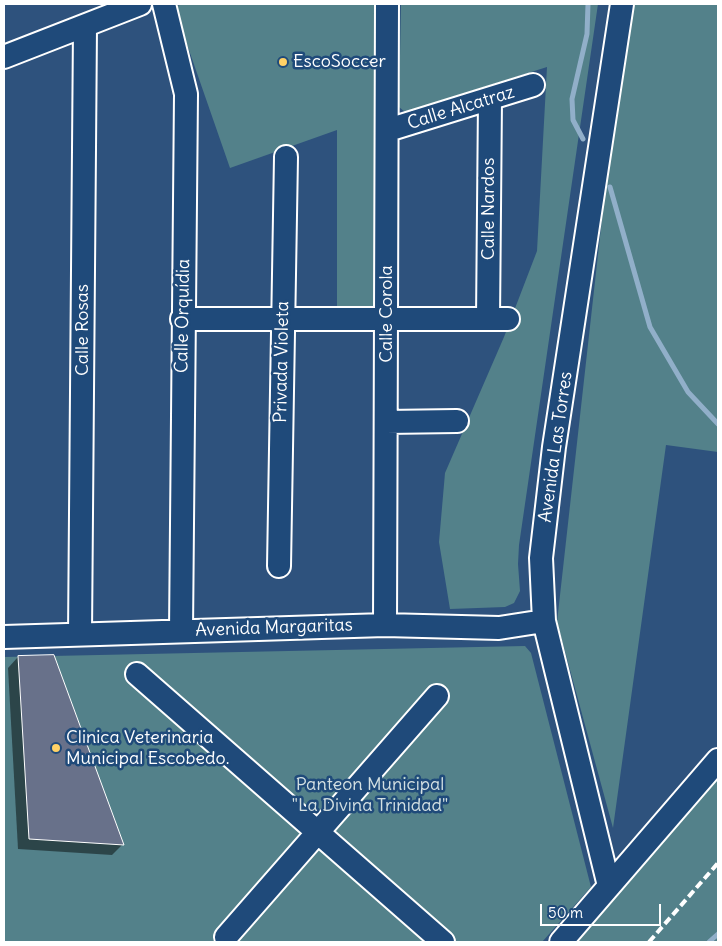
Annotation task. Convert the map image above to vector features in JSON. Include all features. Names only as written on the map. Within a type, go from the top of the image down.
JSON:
[{"type":"street","points":[[4,57],[140,4]]},
{"type":"street","name":"Calle Orquídia","points":[[164,4],[186,94],[182,319],[181,631]]},
{"type":"street","name":"Calle Corola","points":[[385,625],[387,4]]},
{"type":"street","name":"Avenida Las Torres","points":[[609,886],[544,621],[541,558],[554,447],[622,4]]},
{"type":"street","name":"Calle Rosas","points":[[80,634],[85,27]]},
{"type":"street","name":"Calle Alcatraz","points":[[388,130],[533,85]]},
{"type":"street","name":"Calle Nardos","points":[[387,319],[498,319],[490,98]]},
{"type":"street","name":"Privada Violeta","points":[[279,566],[286,157]]},
{"type":"street","points":[[182,319],[387,319]]},
{"type":"street","points":[[386,422],[456,421]]},
{"type":"street","name":"Avenida Margaritas","points":[[4,637],[385,625],[499,628],[544,621]]},
{"type":"street","points":[[137,674],[444,942]]},
{"type":"street","points":[[226,938],[437,696]]},
{"type":"street","points":[[561,942],[718,760]]},
{"type":"green space","name":"EscoSoccer","points":[[183,4],[374,4],[376,309],[337,309],[337,130],[230,168],[174,7]]},
{"type":"green space","points":[[401,4],[598,4],[519,545],[520,591],[514,603],[505,607],[450,609],[439,542],[445,473],[504,337],[537,251],[547,67],[405,112],[399,107]]},
{"type":"green space","points":[[633,4],[718,4],[718,452],[666,445],[613,828],[557,622],[606,183]]},
{"type":"green space","name":"Panteon Municipal \"La Divina Trinidad\"","points":[[525,646],[531,653],[591,887],[542,942],[4,942],[4,657]]},
{"type":"green space","points":[[718,776],[718,942],[575,942]]},
{"type":"building","name":"Clinica Veterinaria Municipal Escobedo.","points":[[54,655],[124,845],[29,839],[18,656]]},
{"type":"waterway","points":[[583,139],[573,120],[572,99],[587,34],[588,4]]},
{"type":"waterway","points":[[610,187],[650,327],[688,392],[718,424]]},
{"type":"waterway","points":[[709,942],[718,934]]},
{"type":"railway","points":[[649,942],[718,863]]},
{"type":"place","name":"EscoSoccer","points":[[283,62]]},
{"type":"place","name":"Clinica Veterinaria Municipal Escobedo.","points":[[56,748]]}]
